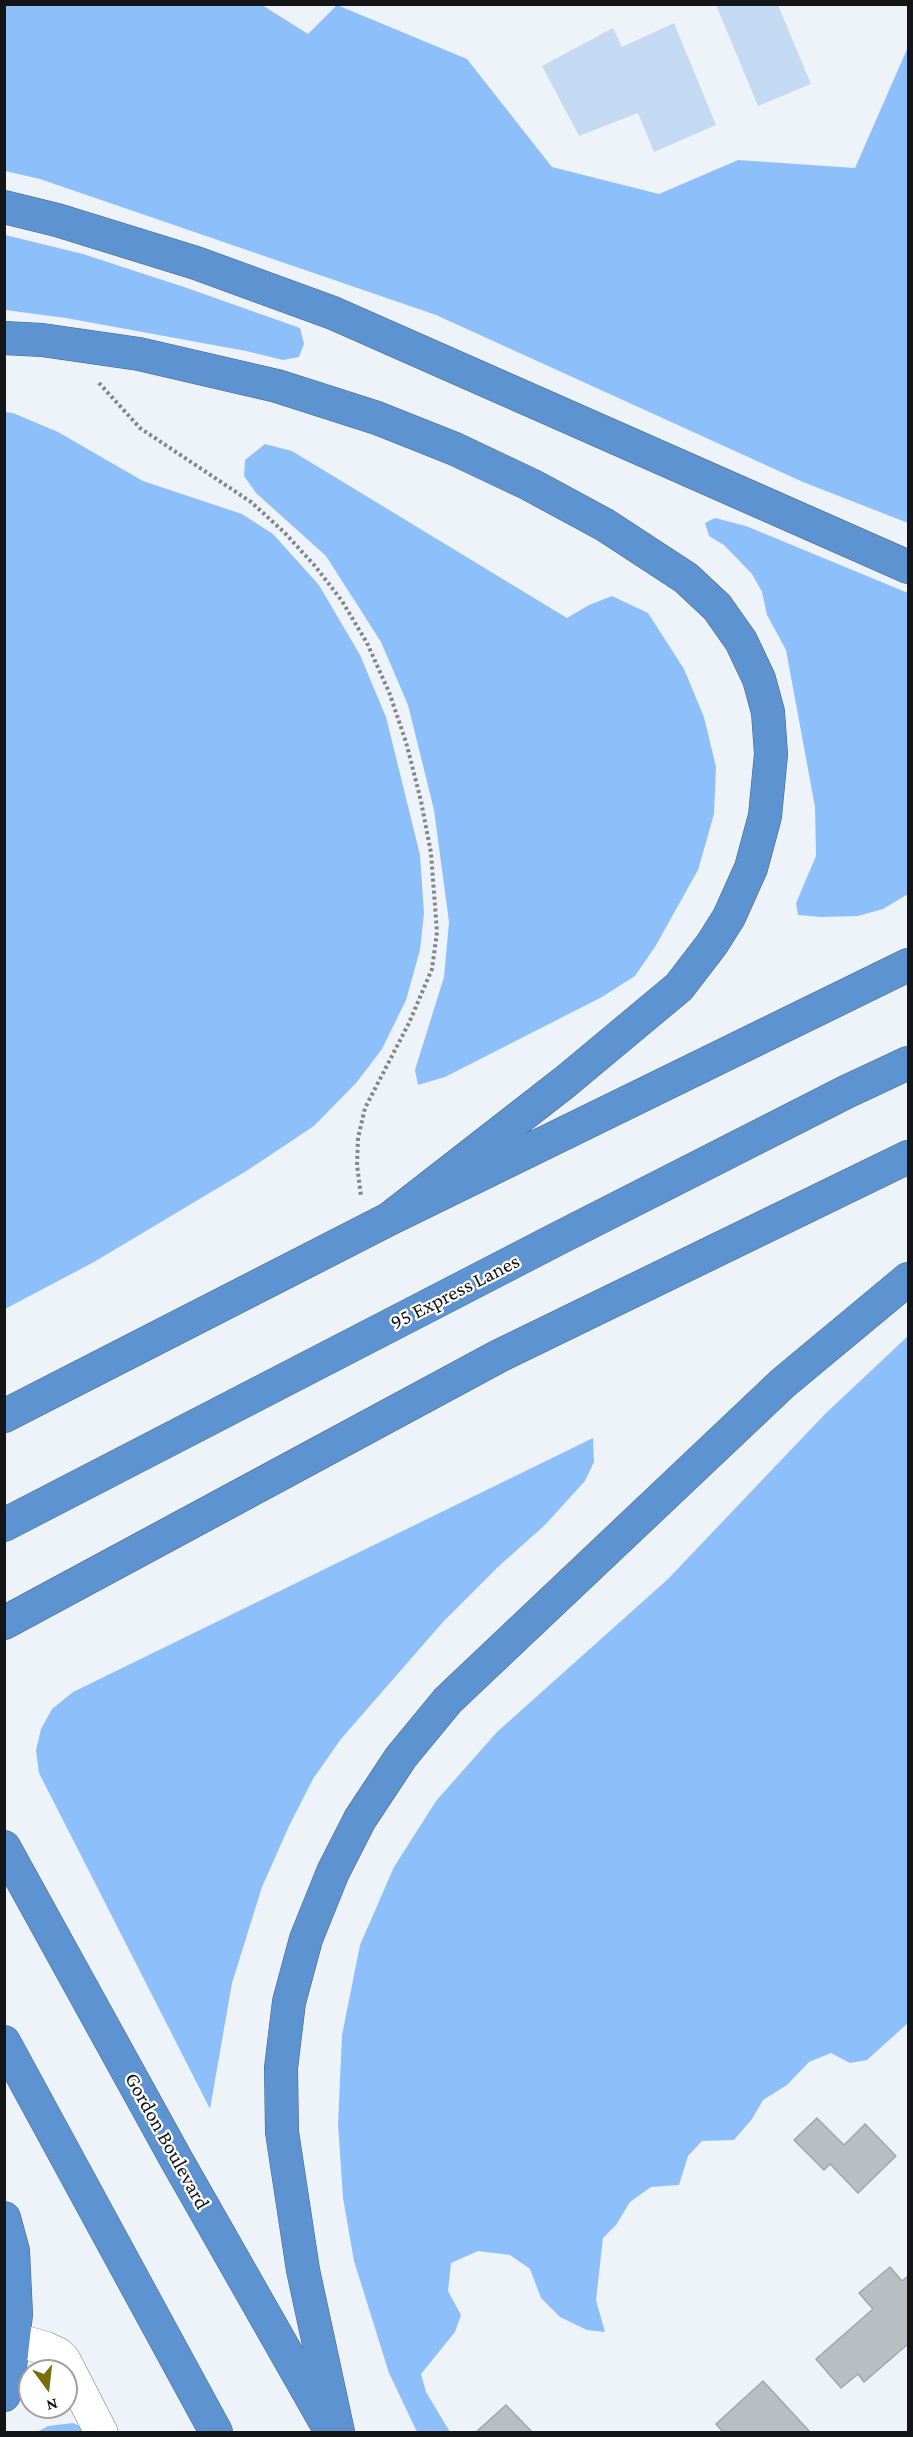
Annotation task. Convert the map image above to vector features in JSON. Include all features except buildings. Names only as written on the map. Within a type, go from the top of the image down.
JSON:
[{"type":"highway","points":[[4,207],[57,220],[196,262],[333,313],[909,567]]},
{"type":"highway","points":[[4,338],[66,343],[139,354],[277,386],[377,418],[455,449],[531,485],[605,525],[686,578],[717,607],[741,641],[759,680],[768,712],[771,754],[765,816],[751,868],[729,916],[712,944],[679,987],[556,1090],[377,1226]]},
{"type":"highway","points":[[4,1416],[377,1226],[909,965]]},
{"type":"highway","name":"95 Express Lanes","points":[[4,1526],[581,1227],[846,1092],[909,1063]]},
{"type":"highway","points":[[4,1623],[499,1356],[909,1157]]},
{"type":"highway","points":[[338,2433],[303,2270],[282,2133],[281,2090],[281,2068],[289,2002],[306,1938],[333,1872],[360,1819],[401,1757],[448,1700],[783,1383],[909,1279]]},
{"type":"highway","points":[[4,1636],[171,1532]]},
{"type":"highway","name":"Gordon Boulevard","points":[[4,1847],[176,2159],[332,2433]]},
{"type":"highway","points":[[4,2042],[216,2433]]},
{"type":"highway","points":[[4,2218],[13,2251],[16,2314],[4,2395]]},
{"type":"highway","points":[[313,2398],[317,2433]]},
{"type":"lane","points":[[13,2339],[45,2348],[58,2354],[64,2360],[101,2433]]},
{"type":"path","points":[[66,343],[119,408],[140,428],[251,502],[284,532],[315,566],[342,601],[367,643],[389,692],[406,742],[421,801],[431,853],[437,932],[432,969],[409,1023],[365,1108],[361,1121],[357,1165],[377,1226]]},
{"type":"shaded area","points":[[5,4],[262,5],[308,34],[337,5],[467,59],[552,167],[659,194],[738,160],[855,168],[908,47],[908,523],[803,482],[436,315],[40,179],[5,171]]},
{"type":"shaded area","points":[[716,5],[778,5],[811,84],[758,106]]},
{"type":"shaded area","points":[[674,23],[716,125],[654,152],[638,113],[579,136],[542,66],[613,28],[622,47]]},
{"type":"shaded area","points":[[5,235],[83,254],[300,328],[304,344],[299,357],[283,360],[246,351],[66,318],[5,310]]},
{"type":"shaded area","points":[[4,412],[13,413],[58,432],[143,481],[242,514],[273,534],[319,585],[360,655],[386,717],[420,855],[424,913],[420,950],[406,1000],[382,1049],[357,1082],[314,1126],[248,1170],[94,1262],[5,1309]]},
{"type":"shaded area","points":[[265,444],[292,451],[567,618],[589,605],[612,596],[648,613],[684,669],[704,717],[716,767],[714,814],[698,870],[655,947],[635,976],[602,997],[445,1077],[418,1085],[415,1070],[444,977],[449,922],[434,810],[408,705],[381,642],[326,556],[256,493],[244,476],[245,460]]},
{"type":"shaded area","points":[[715,518],[746,526],[908,593],[908,894],[883,909],[858,916],[798,915],[796,903],[816,856],[815,807],[786,650],[767,615],[762,592],[752,574],[724,545],[709,536],[705,523]]},
{"type":"shaded area","points":[[908,1336],[908,2023],[867,2060],[850,2063],[831,2053],[809,2062],[787,2085],[763,2100],[752,2119],[734,2140],[702,2141],[688,2156],[679,2185],[651,2187],[630,2202],[616,2225],[603,2238],[596,2300],[605,2332],[587,2330],[560,2317],[541,2298],[530,2269],[510,2255],[478,2251],[451,2263],[448,2291],[461,2315],[455,2332],[421,2374],[426,2392],[450,2432],[417,2432],[389,2373],[354,2261],[343,2198],[338,2124],[342,2035],[360,1945],[394,1867],[436,1801],[497,1732],[668,1579],[825,1414]]},
{"type":"shaded area","points":[[593,1438],[594,1462],[585,1481],[545,1525],[499,1566],[443,1622],[341,1739],[313,1779],[262,1887],[232,1983],[210,2109],[39,1773],[36,1750],[41,1729],[52,1709],[73,1692]]},
{"type":"shaded area","points":[[73,2423],[82,2427],[83,2432],[37,2432],[48,2426]]}]
